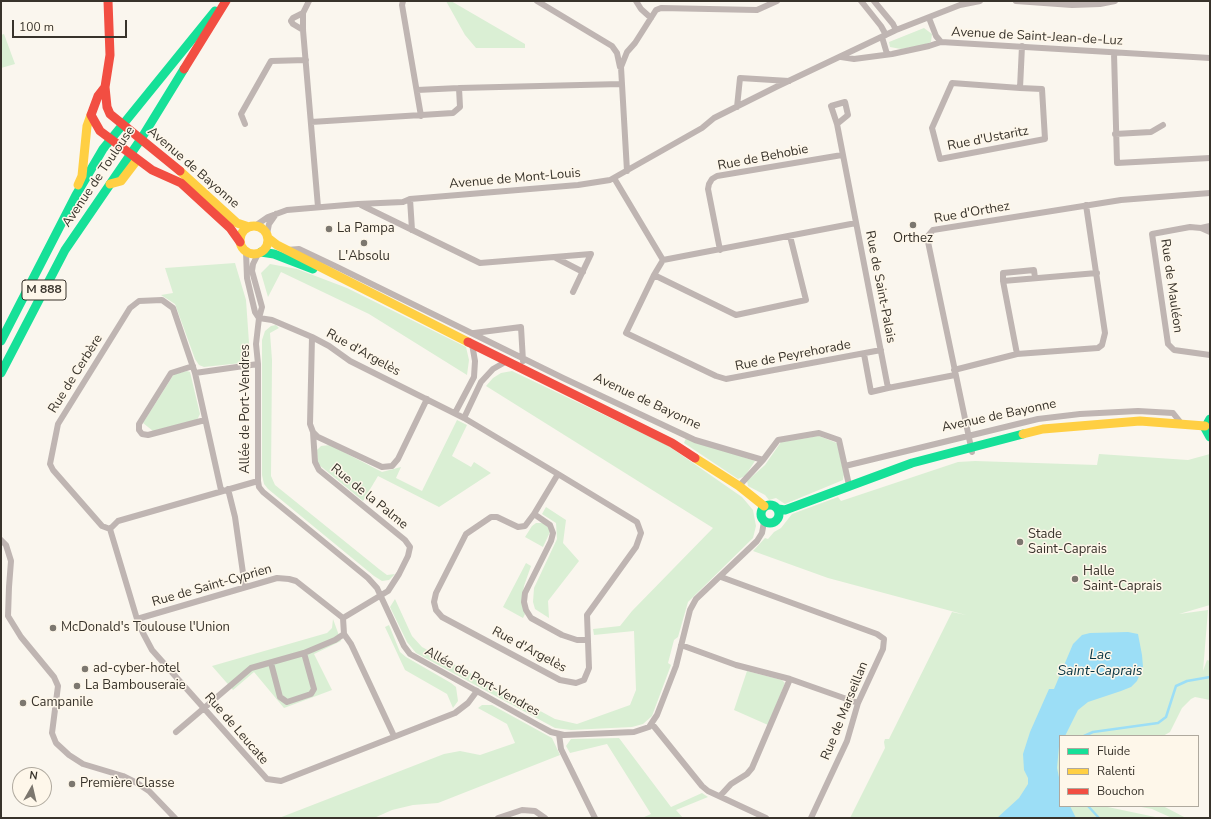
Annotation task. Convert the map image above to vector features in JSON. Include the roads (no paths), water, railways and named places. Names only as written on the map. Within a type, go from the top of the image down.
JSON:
[{"type":"street","points":[[76,195],[75,190],[82,176],[87,126],[98,96],[105,87],[110,55],[108,1]]},
{"type":"street","name":"Avenue de Toulouse","points":[[1,341],[76,195],[111,139],[225,1]]},
{"type":"street","name":"Avenue de Toulouse","points":[[1,373],[65,250],[110,184],[134,157],[141,140],[225,1]]},
{"type":"street","points":[[303,30],[291,21],[303,12],[310,1]]},
{"type":"street","points":[[404,1],[402,5],[421,116]]},
{"type":"street","points":[[537,1],[612,46],[617,53],[620,67],[627,171]]},
{"type":"street","points":[[636,1],[641,9],[651,18]]},
{"type":"street","points":[[620,67],[627,52],[635,43],[656,10],[661,8],[757,10],[777,1]]},
{"type":"street","points":[[861,1],[881,26],[889,54]]},
{"type":"street","points":[[874,1],[896,30]]},
{"type":"street","name":"Avenue de Mont-Louis","points":[[252,226],[277,213],[358,204],[403,202],[410,199],[578,185],[614,178],[702,128],[714,118],[896,30],[960,5],[980,1]]},
{"type":"street","points":[[1016,1],[1072,5],[1111,1]]},
{"type":"street","points":[[303,12],[303,30],[318,208]]},
{"type":"street","points":[[929,18],[936,36],[941,42]]},
{"type":"street","name":"Avenue de Saint-Jean-de-Luz","points":[[841,57],[854,58],[889,54],[941,42],[1210,58]]},
{"type":"street","points":[[1020,88],[1022,46]]},
{"type":"street","points":[[1114,53],[1116,163],[1210,158]]},
{"type":"street","points":[[245,124],[241,114],[271,61],[306,60]]},
{"type":"street","name":"Avenue de Mont-Louis","points":[[737,107],[740,78],[791,81]]},
{"type":"street","name":"Rue d'Ustaritz","points":[[952,83],[1020,88],[1042,89],[1045,139],[940,159],[932,128],[952,83]]},
{"type":"street","points":[[417,90],[621,84]]},
{"type":"street","name":"Avenue de Bayonne","points":[[105,87],[107,107],[110,114],[181,172],[237,223],[252,226]]},
{"type":"street","points":[[311,122],[453,113],[460,108],[459,88]]},
{"type":"street","name":"Avenue de Bayonne","points":[[91,115],[100,131],[134,157],[152,170],[181,183],[230,228],[240,242]]},
{"type":"street","name":"Rue de Saint-Palais","points":[[837,124],[888,388]]},
{"type":"street","points":[[1115,134],[1151,132],[1163,125]]},
{"type":"street","name":"Rue de Behobie","points":[[720,250],[708,189],[712,179],[718,176],[842,155]]},
{"type":"street","points":[[614,178],[663,260],[856,223]]},
{"type":"street","name":"Rue d'Orthez","points":[[971,449],[927,237],[930,233],[933,230],[1086,205],[1177,194],[1210,193]]},
{"type":"street","points":[[410,199],[412,230]]},
{"type":"street","points":[[358,204],[480,263],[591,254],[573,292]]},
{"type":"street","points":[[888,388],[955,372],[1017,354],[1098,348],[1102,345],[1105,333],[1086,205]]},
{"type":"street","points":[[267,236],[262,228],[252,226],[241,234],[241,247],[246,252],[259,253],[267,244],[269,224],[277,213]]},
{"type":"street","name":"Rue de Mauléon","points":[[1210,226],[1201,228],[1190,227],[1152,234],[1168,344],[1174,350],[1210,355]]},
{"type":"street","name":"Rue de Mauléon","points":[[1201,228],[1210,232]]},
{"type":"street","name":"Avenue de Bayonne","points":[[267,236],[272,242],[287,250],[474,333],[524,359],[695,440],[763,460]]},
{"type":"street","points":[[654,275],[736,316],[806,300],[790,236]]},
{"type":"street","name":"Allée de Port-Vendres","points":[[246,252],[247,278],[255,312],[259,318]]},
{"type":"street","name":"Avenue de Bayonne","points":[[259,253],[276,255],[332,271],[349,282],[672,443],[739,486],[764,506]]},
{"type":"street","name":"Allée de Port-Vendres","points":[[259,253],[253,264],[252,271],[262,306],[256,344],[258,364],[258,481],[263,492],[368,578],[381,596],[404,646],[410,654],[542,728],[559,734],[634,732],[645,729],[652,724]]},
{"type":"street","points":[[555,257],[583,272]]},
{"type":"street","name":"Rue de Peyrehorade","points":[[663,260],[654,275],[626,333],[716,376],[726,379],[881,350]]},
{"type":"street","points":[[1017,354],[1003,281],[1097,273]]},
{"type":"street","name":"Rue de Cerbère","points":[[110,529],[102,526],[53,470],[50,459],[58,424],[130,308],[139,301],[162,300],[173,308],[193,366],[221,490]]},
{"type":"street","name":"Rue d'Argelès","points":[[259,318],[272,320],[312,337],[329,346],[350,361],[455,413],[558,474],[634,520],[640,529],[640,538],[636,547],[589,611],[586,620],[588,672],[581,682],[571,684],[442,616],[436,610],[434,602],[436,593],[466,534],[491,517],[497,517],[514,526],[521,527],[528,524],[558,474]]},
{"type":"street","points":[[474,333],[521,327],[524,359],[519,367]]},
{"type":"street","points":[[312,337],[310,424],[313,432],[382,467],[392,466],[398,459],[427,399]]},
{"type":"street","points":[[455,413],[474,377],[475,361],[472,344]]},
{"type":"street","name":"Rue de Peyrehorade","points":[[864,354],[871,392],[888,388]]},
{"type":"street","points":[[464,418],[481,382],[493,369],[507,361]]},
{"type":"street","points":[[195,374],[258,364]]},
{"type":"street","points":[[193,366],[171,373],[139,424],[139,430],[142,434],[148,435],[205,420]]},
{"type":"street","name":"Avenue de Bayonne","points":[[845,466],[1038,419],[1086,413],[1138,411],[1173,413],[1181,423]]},
{"type":"street","name":"Avenue de Bayonne","points":[[778,510],[785,510],[912,462],[971,449],[1043,429],[1066,425],[1140,421],[1208,423]]},
{"type":"street","points":[[1208,423],[1206,432],[1210,437]]},
{"type":"street","name":"Rue de la Palme","points":[[313,432],[315,462],[319,470],[409,544],[409,552],[399,574],[388,591],[343,618]]},
{"type":"street","points":[[739,486],[763,460],[778,440],[820,433],[839,440],[849,485]]},
{"type":"street","points":[[110,529],[118,521],[221,490],[258,481]]},
{"type":"street","points":[[228,489],[236,517],[245,587]]},
{"type":"street","points":[[764,522],[774,522],[779,516],[778,510],[772,505],[764,506],[760,512],[764,522],[762,533],[757,541],[721,577],[696,599],[690,610],[676,666],[652,724],[695,779],[708,791],[766,818]]},
{"type":"street","points":[[534,514],[550,525],[552,536],[527,589],[525,606],[531,618],[562,635],[577,640],[587,640]]},
{"type":"street","name":"Rue de Leucate","points":[[110,529],[137,619],[152,650],[264,777],[271,781],[280,781],[455,713],[468,703],[477,691]]},
{"type":"street","points":[[1,540],[6,545],[11,561],[8,616],[21,637],[54,677],[58,686],[52,733],[56,743],[69,755],[83,764],[124,776],[137,782],[149,791],[175,818]]},
{"type":"street","name":"Rue de Marseillan","points":[[721,577],[881,636],[884,642],[883,649],[858,703],[847,741],[811,818]]},
{"type":"street","name":"Rue de Saint-Cyprien","points":[[137,619],[277,578],[289,579],[299,584],[343,618]]},
{"type":"street","points":[[343,618],[344,634],[351,644],[394,736]]},
{"type":"street","points":[[176,732],[251,668],[304,653],[335,640],[344,634]]},
{"type":"street","points":[[681,645],[736,665],[790,679],[858,703]]},
{"type":"street","points":[[271,663],[280,697],[287,702],[311,694],[314,689],[304,653]]},
{"type":"street","points":[[720,796],[731,784],[747,774],[752,768],[790,679]]},
{"type":"street","points":[[559,734],[561,749],[595,818]]},
{"type":"street","points":[[498,818],[522,810],[535,811],[545,818]]},
{"type":"water","name":"Lac Saint-Caprais","points":[[1128,632],[1138,634],[1143,667],[1137,681],[1131,687],[1088,702],[1078,710],[1066,735],[1059,735],[1057,768],[1059,777],[1059,807],[1070,807],[1076,818],[997,818],[1019,798],[1028,784],[1028,778],[1024,770],[1023,754],[1030,732],[1049,689],[1054,689],[1073,644],[1082,635],[1090,633]]},
{"type":"waterway","points":[[1086,735],[1093,732],[1158,723],[1166,717],[1176,686],[1187,681],[1210,677]]},
{"type":"waterway","points":[[1089,807],[1099,818]]},
{"type":"place","name":"Orthez","points":[[913,225]]},
{"type":"place","name":"La Pampa","points":[[329,229]]},
{"type":"place","name":"L'Absolu","points":[[364,243]]},
{"type":"place","name":"Stade Saint-Caprais","points":[[1020,542]]},
{"type":"place","name":"Halle Saint-Caprais","points":[[1075,579]]},
{"type":"place","name":"McDonald's Toulouse l'Union","points":[[53,628]]},
{"type":"place","name":"ad-cyber-hotel","points":[[85,669]]},
{"type":"place","name":"La Bambouseraie","points":[[77,686]]},
{"type":"place","name":"Campanile","points":[[23,703]]},
{"type":"place","name":"Première Classe","points":[[72,784]]}]
